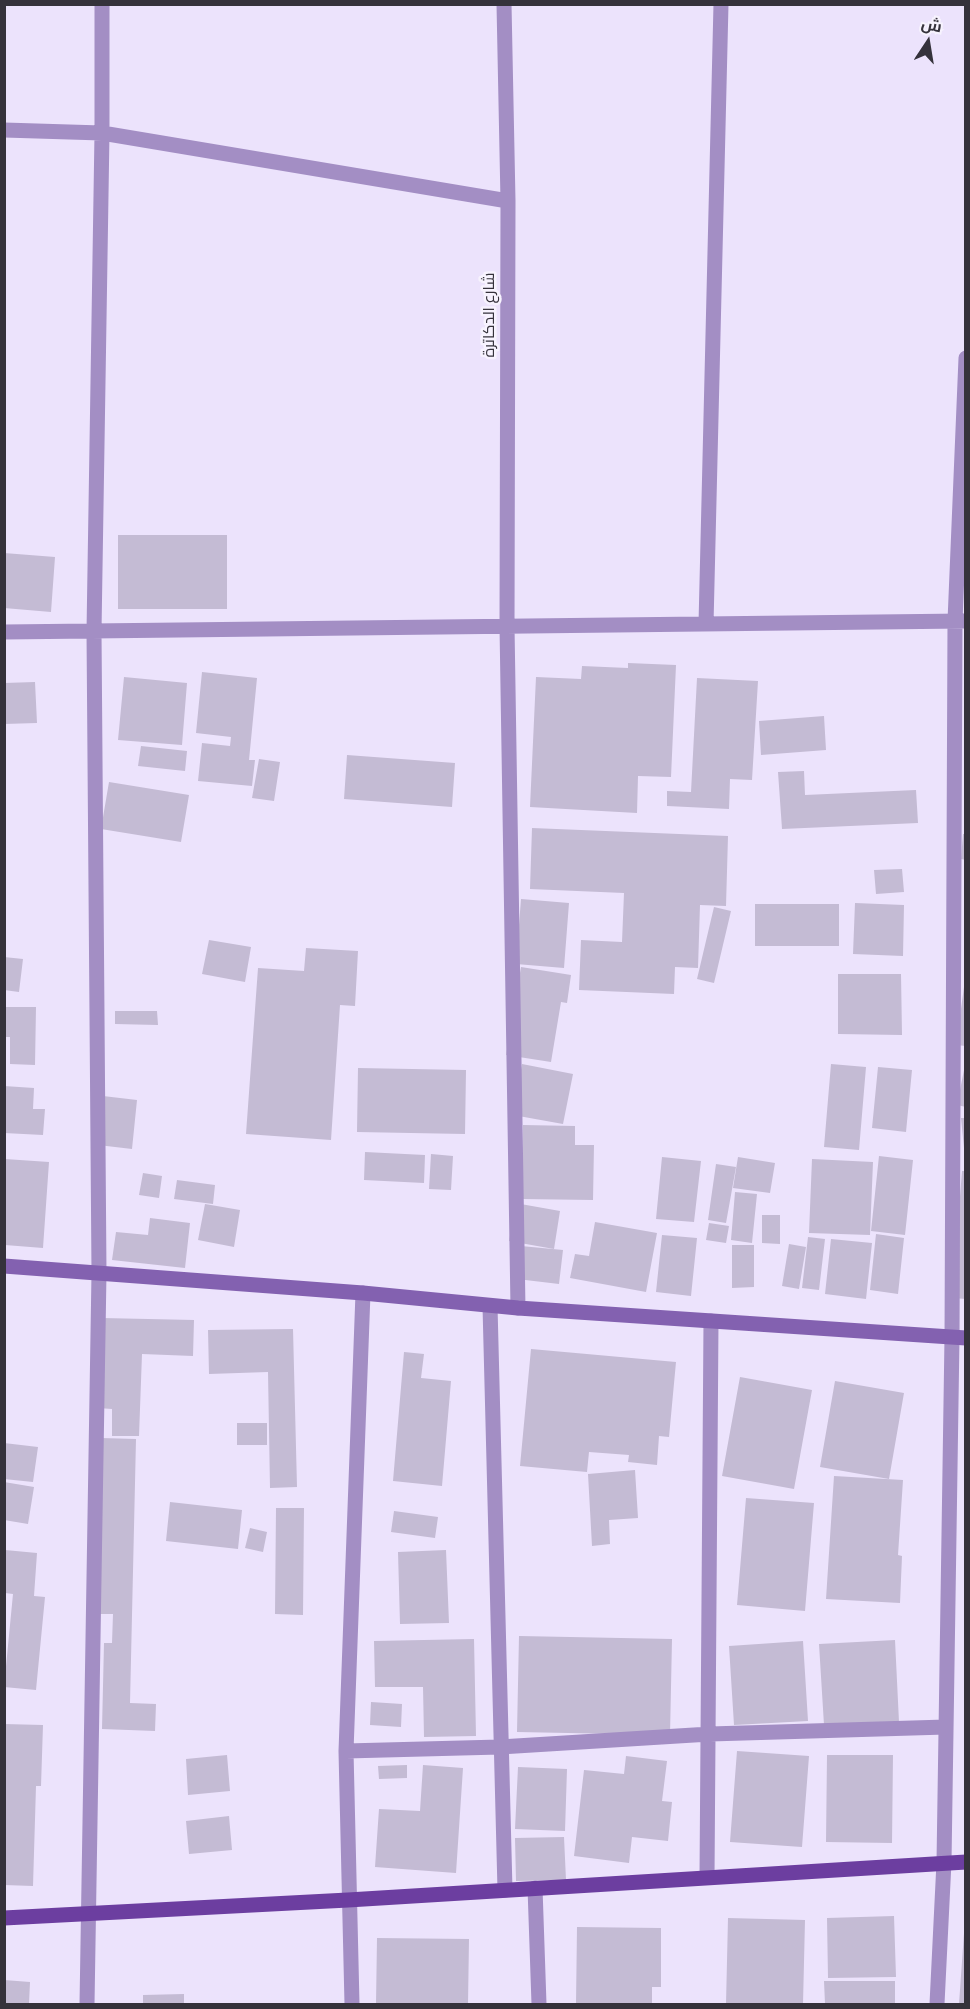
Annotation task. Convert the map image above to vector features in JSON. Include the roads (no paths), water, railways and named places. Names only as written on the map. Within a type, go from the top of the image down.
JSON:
[{"type":"main road","points":[[4,1918],[348,1900],[966,1862]]},
{"type":"street","points":[[87,2004],[99,1273],[94,631],[102,4]]},
{"type":"street","name":"شارع الدكاترة","points":[[504,4],[508,201],[507,626],[518,1308]]},
{"type":"street","points":[[706,624],[721,4]]},
{"type":"street","points":[[4,130],[102,133],[508,201]]},
{"type":"street","points":[[937,2004],[944,1862],[946,1727],[959,1337],[960,621],[966,358]]},
{"type":"street","points":[[4,632],[960,621]]},
{"type":"street","points":[[4,1266],[363,1293],[490,1306],[959,1337]]},
{"type":"street","points":[[352,2004],[346,1751],[363,1293]]},
{"type":"street","points":[[490,1306],[505,1890]]},
{"type":"street","points":[[707,1877],[710,1734],[711,1321]]},
{"type":"street","points":[[346,1751],[500,1747],[710,1734],[946,1727]]},
{"type":"street","points":[[535,1888],[538,2004]]}]
